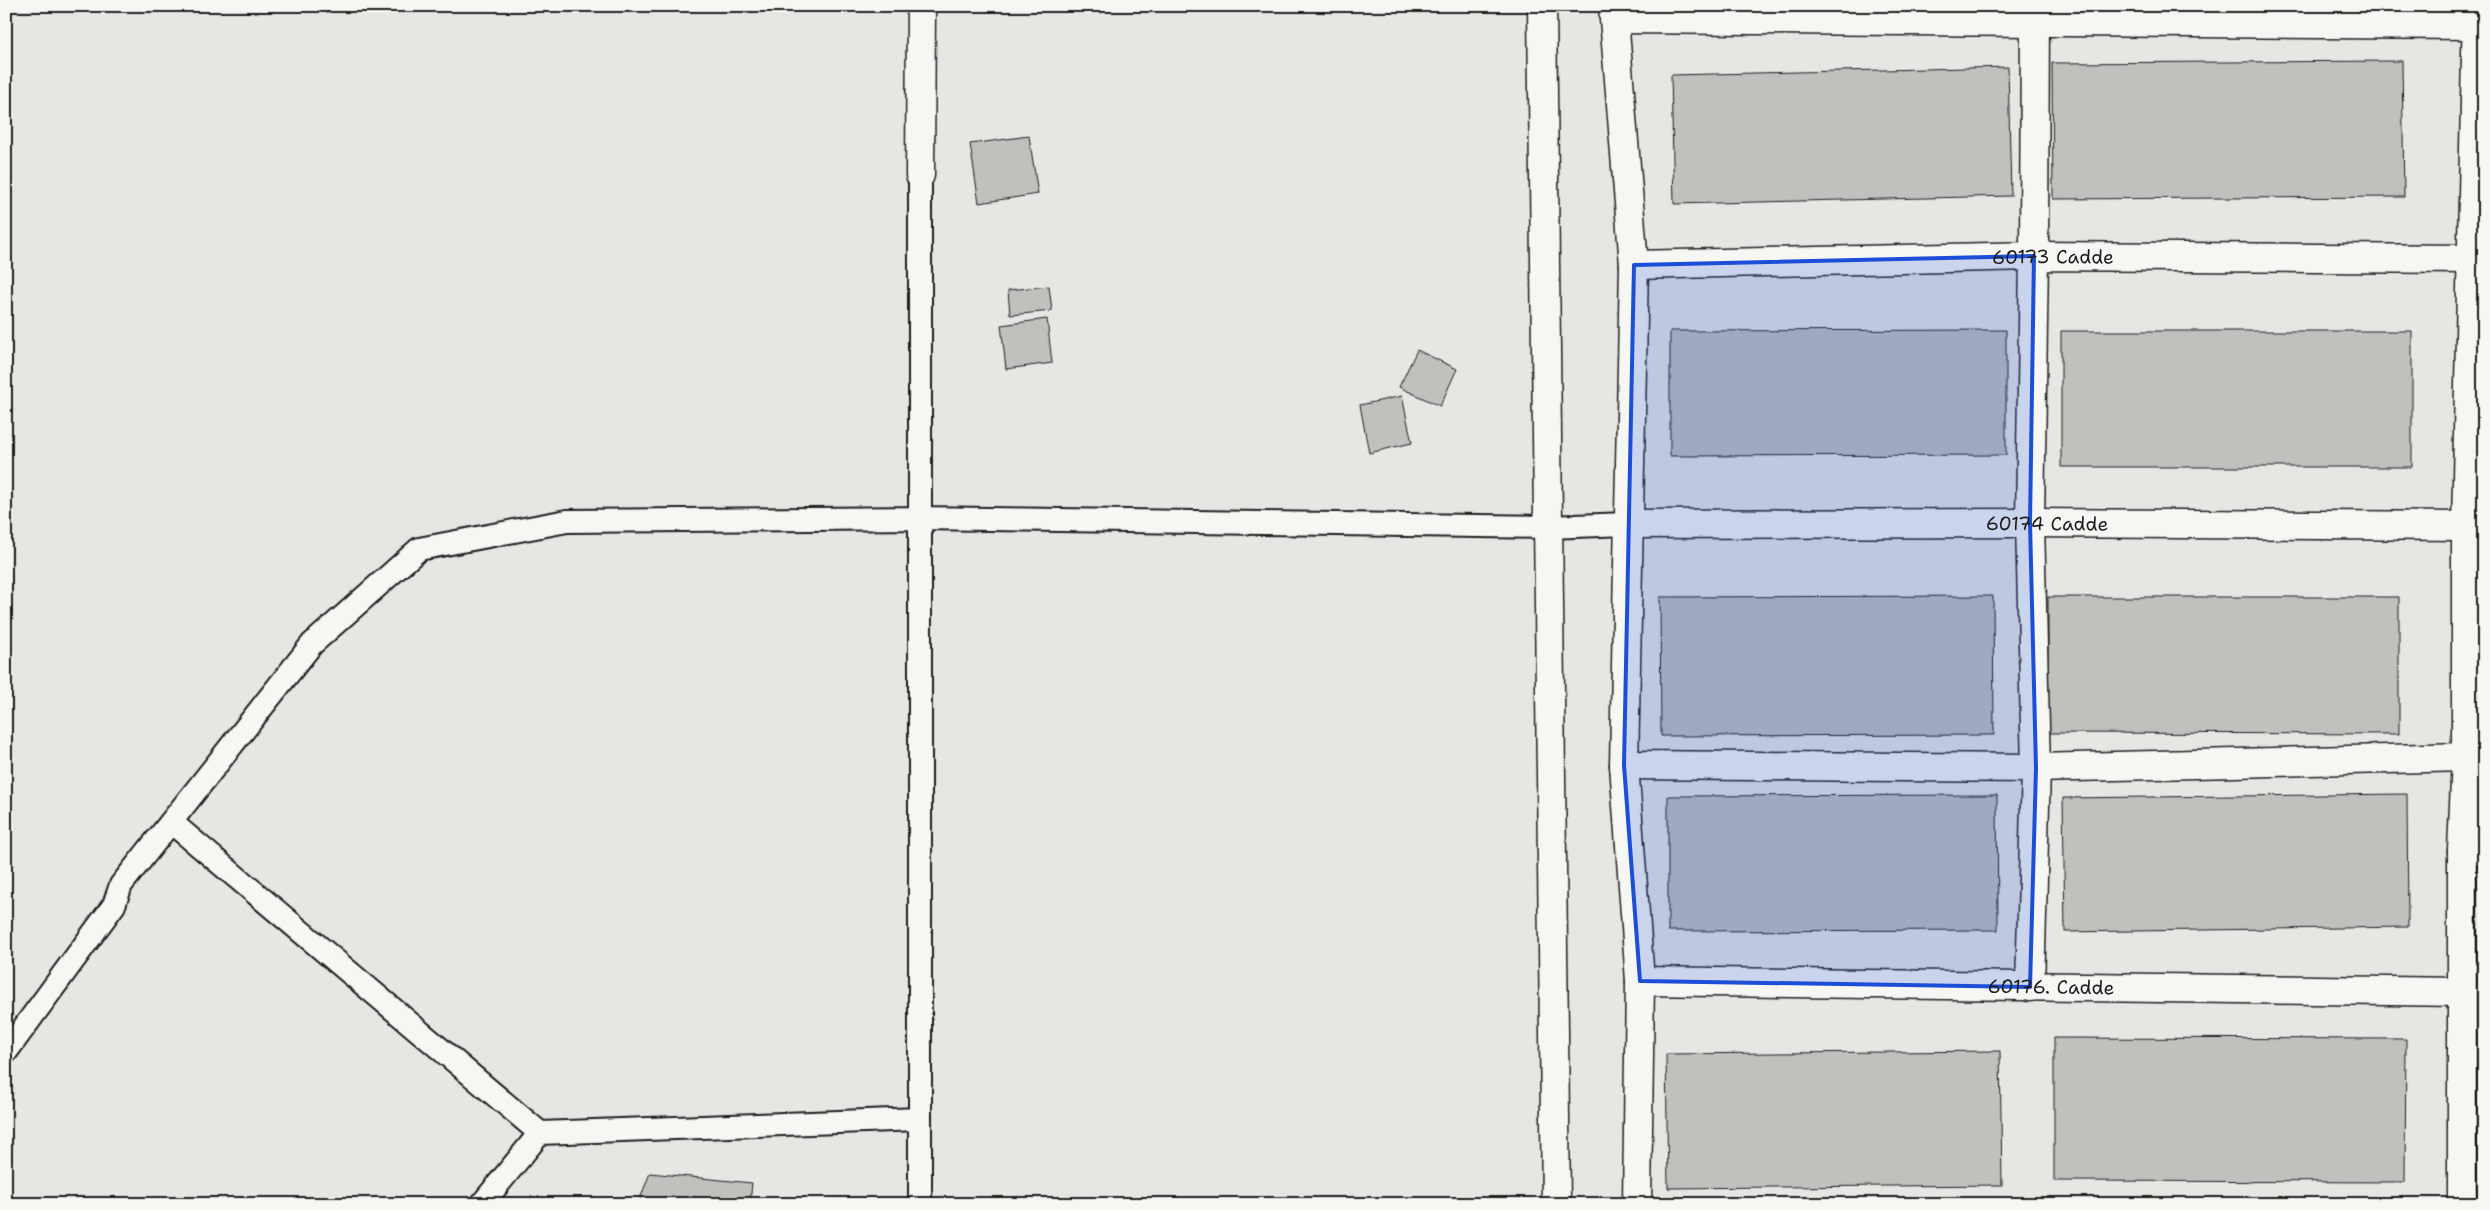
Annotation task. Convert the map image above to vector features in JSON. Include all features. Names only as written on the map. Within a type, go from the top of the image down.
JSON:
[{"type":"street","points":[[920,175],[921,6]]},
{"type":"street","points":[[1542,6],[1556,1204]]},
{"type":"street","points":[[1636,1204],[1640,982],[1624,765],[1627,524],[1634,265],[1614,13],[2477,15],[2480,105],[2472,259],[2466,526],[2466,757],[2473,851],[2462,992],[2462,1204]]},
{"type":"street","points":[[2030,986],[2036,768],[2030,523],[2035,14]]},
{"type":"street","name":"60173 Cadde","points":[[1634,265],[2034,256],[2472,259]]},
{"type":"street","name":"60174 Cadde","points":[[1627,524],[2030,523],[2466,526]]},
{"type":"street","points":[[1624,765],[2036,768],[2466,757]]},
{"type":"street","name":"60176. Cadde","points":[[1640,982],[2462,992]]},
{"type":"lane","points":[[920,175],[920,1204]]},
{"type":"lane","points":[[6,1052],[114,905],[121,885],[312,644],[419,549],[567,521],[919,518],[1548,528],[1627,524]]},
{"type":"lane","points":[[171,822],[540,1134],[920,1119]]},
{"type":"lane","points":[[482,1204],[540,1134]]},
{"type":"highlighted area","points":[[2034,256],[2030,523],[2036,768],[2030,987],[1640,981],[1624,765],[1634,265]]},
{"type":"shaded area","points":[[6,6],[2484,6],[2484,1204],[6,1204]]},
{"type":"building","points":[[2402,61],[2404,197],[2053,199],[2052,63]]},
{"type":"building","points":[[2008,67],[2011,196],[1674,204],[1671,75]]},
{"type":"building","points":[[1029,136],[1038,194],[979,203],[970,144]]},
{"type":"building","points":[[1049,286],[1052,311],[1010,315],[1008,290]]},
{"type":"building","points":[[1047,319],[1052,363],[1006,369],[1001,325]]},
{"type":"building","points":[[2006,330],[2006,455],[1670,456],[1670,331]]},
{"type":"building","points":[[2061,331],[2412,331],[2412,467],[2061,467]]},
{"type":"building","points":[[1417,350],[1457,369],[1440,406],[1399,387]]},
{"type":"building","points":[[1402,396],[1412,443],[1369,453],[1360,405]]},
{"type":"building","points":[[1993,596],[1994,735],[1661,736],[1660,597]]},
{"type":"building","points":[[2048,597],[2399,597],[2399,734],[2048,733]]},
{"type":"building","points":[[2407,794],[2408,927],[2065,932],[2063,798]]},
{"type":"building","points":[[1997,795],[1998,930],[1668,931],[1668,796]]},
{"type":"building","points":[[2054,1038],[2406,1039],[2405,1182],[2054,1181]]},
{"type":"building","points":[[2000,1051],[2002,1185],[1668,1188],[1666,1054]]},
{"type":"building","points":[[650,1173],[752,1183],[750,1204],[638,1204]]}]
